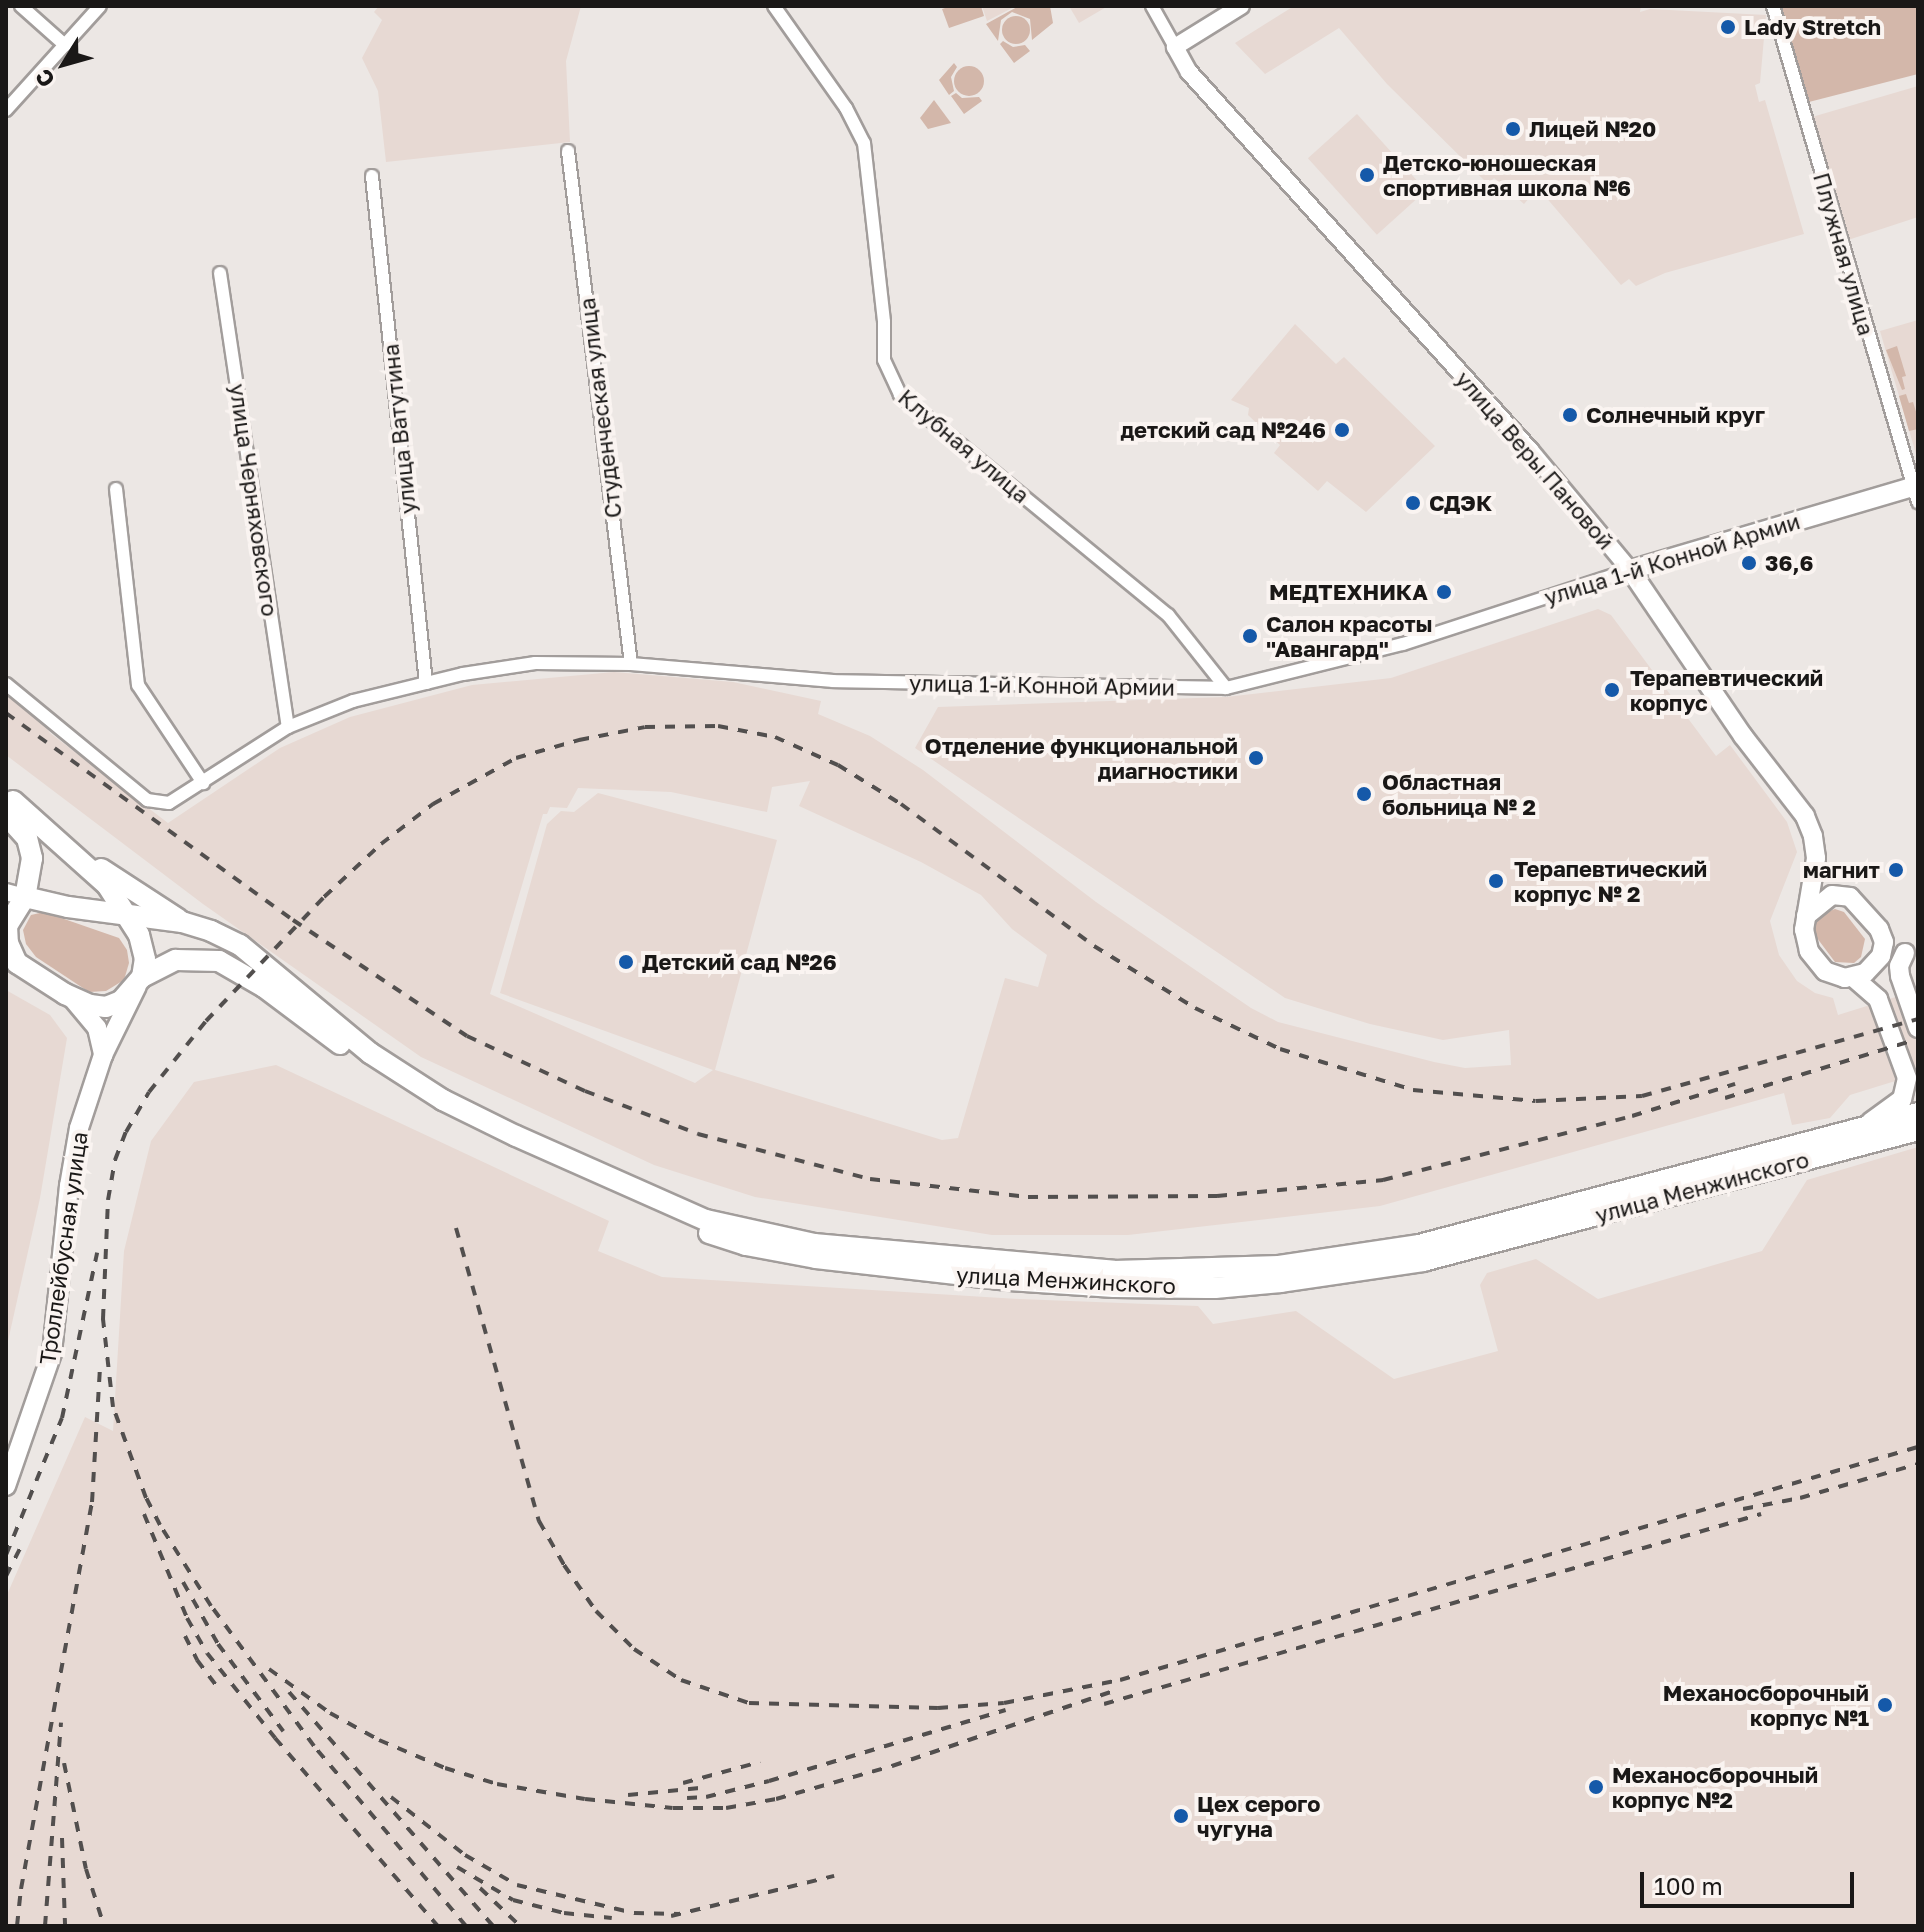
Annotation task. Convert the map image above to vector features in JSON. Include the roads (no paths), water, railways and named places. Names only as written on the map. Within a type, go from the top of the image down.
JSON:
[{"type":"main road","name":"улица 1-й Конной Армии","points":[[1630,570],[1916,491]]},
{"type":"main road","name":"улица Веры Пановой","points":[[1630,570],[1743,736],[1805,816],[1813,836],[1816,858],[1804,935],[1813,958],[1832,975],[1859,975]]},
{"type":"main road","points":[[8,804],[27,838],[32,858],[16,894],[7,926],[11,960],[72,998],[106,1007],[121,1001],[140,981],[176,960],[200,958],[219,961],[270,980]]},
{"type":"main road","points":[[8,804],[107,885],[139,935],[145,959],[140,981]]},
{"type":"main road","points":[[8,804],[182,922],[240,945],[270,980]]},
{"type":"main road","points":[[16,894],[124,915],[182,922]]},
{"type":"main road","points":[[1806,916],[1832,895],[1850,897],[1879,929],[1884,942],[1881,956]]},
{"type":"main road","points":[[1859,975],[1881,956],[1911,948]]},
{"type":"main road","points":[[1911,948],[1899,966],[1918,1028]]},
{"type":"main road","points":[[1881,956],[1900,976]]},
{"type":"main road","points":[[1859,975],[1890,994],[1918,1075],[1909,1104],[1886,1130]]},
{"type":"main road","points":[[1856,1130],[1881,1117],[1902,1099],[1907,1078],[1878,999],[1859,975]]},
{"type":"main road","name":"улица Менжинского","points":[[270,980],[364,1062],[458,1120],[536,1159],[682,1223],[746,1245],[787,1254],[1009,1280],[1114,1287],[1215,1288],[1281,1282],[1423,1261],[1886,1130],[1918,1114]]},
{"type":"main road","name":"улица Менжинского","points":[[270,980],[370,1053],[443,1100],[516,1136],[706,1220],[829,1246],[1114,1271],[1279,1266],[1419,1245],[1856,1130],[1918,1130]]},
{"type":"main road","name":"Троллейбусная улица","points":[[6,1486],[52,1353],[69,1186],[79,1128],[103,1055],[140,981]]},
{"type":"main road","points":[[72,998],[97,1028],[103,1055]]},
{"type":"street","points":[[21,6],[65,45]]},
{"type":"street","points":[[6,110],[100,6]]},
{"type":"street","name":"Клубная улица","points":[[774,6],[846,108],[864,143],[884,322],[884,360],[900,395],[1168,615],[1226,688]]},
{"type":"street","name":"улица Веры Пановой","points":[[1152,6],[1189,72],[1530,450],[1630,570]]},
{"type":"street","points":[[1175,47],[1241,6]]},
{"type":"street","name":"Плужная улица","points":[[1773,6],[1916,491]]},
{"type":"street","name":"Студенческая улица","points":[[568,151],[631,664]]},
{"type":"street","name":"улица Ватутина","points":[[372,176],[426,683]]},
{"type":"street","name":"улица Черняховского","points":[[220,273],[288,727]]},
{"type":"street","points":[[116,489],[138,685],[203,783]]},
{"type":"street","name":"улица 1-й Конной Армии","points":[[6,684],[147,800],[169,803],[288,727],[353,701],[426,683],[535,663],[631,664],[833,681],[1226,688],[1403,644],[1630,570]]},
{"type":"railway","points":[[6,713],[293,920],[467,1036],[585,1091],[698,1134],[870,1179],[1028,1197],[1217,1196],[1383,1180],[1632,1116],[1735,1084]]},
{"type":"railway","points":[[466,1926],[314,1746],[211,1606],[160,1525],[146,1498],[113,1407],[103,1319],[108,1200],[115,1160],[126,1132],[149,1092],[206,1021],[324,897],[381,844],[433,804],[516,758],[579,740],[645,727],[718,726],[775,737],[838,765],[901,804],[1094,946],[1195,1008],[1280,1049],[1413,1090],[1536,1101],[1642,1096],[1918,1019]]},
{"type":"railway","points":[[1725,1098],[1918,1039]]},
{"type":"railway","points":[[456,1228],[539,1521],[564,1565],[596,1611],[634,1649],[681,1680],[749,1703],[938,1708],[1004,1703],[1120,1680],[1918,1447]]},
{"type":"railway","points":[[6,1555],[62,1418],[97,1253]]},
{"type":"railway","points":[[17,1926],[21,1889],[92,1502],[100,1369]]},
{"type":"railway","points":[[1743,1509],[1800,1498],[1918,1464]]},
{"type":"railway","points":[[144,1514],[187,1618],[207,1653],[275,1738],[438,1926]]},
{"type":"railway","points":[[1104,1704],[1761,1514]]},
{"type":"railway","points":[[6,1576],[22,1544]]},
{"type":"railway","points":[[183,1582],[218,1644],[283,1731]]},
{"type":"railway","points":[[185,1636],[197,1660],[219,1689]]},
{"type":"railway","points":[[269,1669],[330,1713],[379,1740],[445,1768],[497,1784],[585,1799],[673,1808],[726,1808],[776,1799],[892,1766],[1116,1690]]},
{"type":"railway","points":[[289,1692],[493,1926]]},
{"type":"railway","points":[[687,1798],[706,1797],[769,1781],[1006,1710]]},
{"type":"railway","points":[[45,1926],[61,1723]]},
{"type":"railway","points":[[683,1783],[760,1762]]},
{"type":"railway","points":[[64,1763],[86,1869],[104,1926]]},
{"type":"railway","points":[[628,1795],[700,1788]]},
{"type":"railway","points":[[391,1797],[465,1855],[517,1885],[634,1913],[680,1914]]},
{"type":"railway","points":[[62,1838],[65,1926]]},
{"type":"railway","points":[[457,1867],[513,1900],[564,1913],[612,1918]]},
{"type":"railway","points":[[671,1916],[834,1876]]},
{"type":"railway","points":[[480,1888],[520,1926]]},
{"type":"place","name":"Lady Stretch","points":[[1728,27]]},
{"type":"place","name":"Лицей №20","points":[[1513,129]]},
{"type":"place","name":"Детско-юношеская спортивная школа №6","points":[[1367,175]]},
{"type":"place","name":"Солнечный круг","points":[[1570,415]]},
{"type":"place","name":"детский сад №246","points":[[1342,430]]},
{"type":"place","name":"СДЭК","points":[[1413,503]]},
{"type":"place","name":"36,6","points":[[1749,563]]},
{"type":"place","name":"МЕДТЕХНИКА","points":[[1444,592]]},
{"type":"place","name":"Салон красоты \"Авангард\"","points":[[1250,636]]},
{"type":"place","name":"Терапевтический корпус","points":[[1612,690]]},
{"type":"place","name":"Отделение функциональной диагностики","points":[[1256,758]]},
{"type":"place","name":"Областная больница № 2","points":[[1364,794]]},
{"type":"place","name":"магнит","points":[[1896,870]]},
{"type":"place","name":"Терапевтический корпус № 2","points":[[1496,881]]},
{"type":"place","name":"Детский сад №26","points":[[626,962]]},
{"type":"place","name":"Механосборочный корпус №1","points":[[1885,1705]]},
{"type":"place","name":"Механосборочный корпус №2","points":[[1596,1787]]},
{"type":"place","name":"Цех серого чугуна","points":[[1181,1816]]}]
